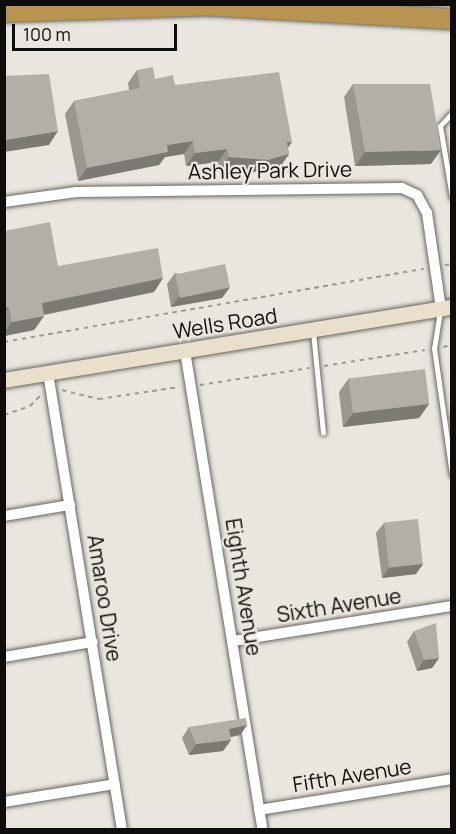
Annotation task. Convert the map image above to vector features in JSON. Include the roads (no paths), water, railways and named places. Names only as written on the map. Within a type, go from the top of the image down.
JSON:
[{"type":"highway","points":[[4,12],[231,4]]},
{"type":"highway","points":[[202,5],[452,19]]},
{"type":"main road","name":"Wells Road","points":[[4,380],[446,308]]},
{"type":"street","name":"Ashley Park Drive","points":[[4,202],[76,192],[402,188],[417,195],[427,213],[435,267],[446,308]]},
{"type":"street","name":"Eighth Avenue","points":[[185,351],[263,830]]},
{"type":"street","name":"Amaroo Drive","points":[[48,373],[122,830]]},
{"type":"street","points":[[4,516],[70,505]]},
{"type":"street","name":"Sixth Avenue","points":[[233,641],[452,606]]},
{"type":"street","points":[[4,657],[93,642]]},
{"type":"street","name":"Fifth Avenue","points":[[259,810],[452,779]]},
{"type":"street","points":[[4,802],[115,784]]},
{"type":"lane","points":[[452,113],[440,126],[452,197]]},
{"type":"lane","points":[[446,308],[434,348],[452,475]]},
{"type":"lane","points":[[313,330],[323,433]]}]
